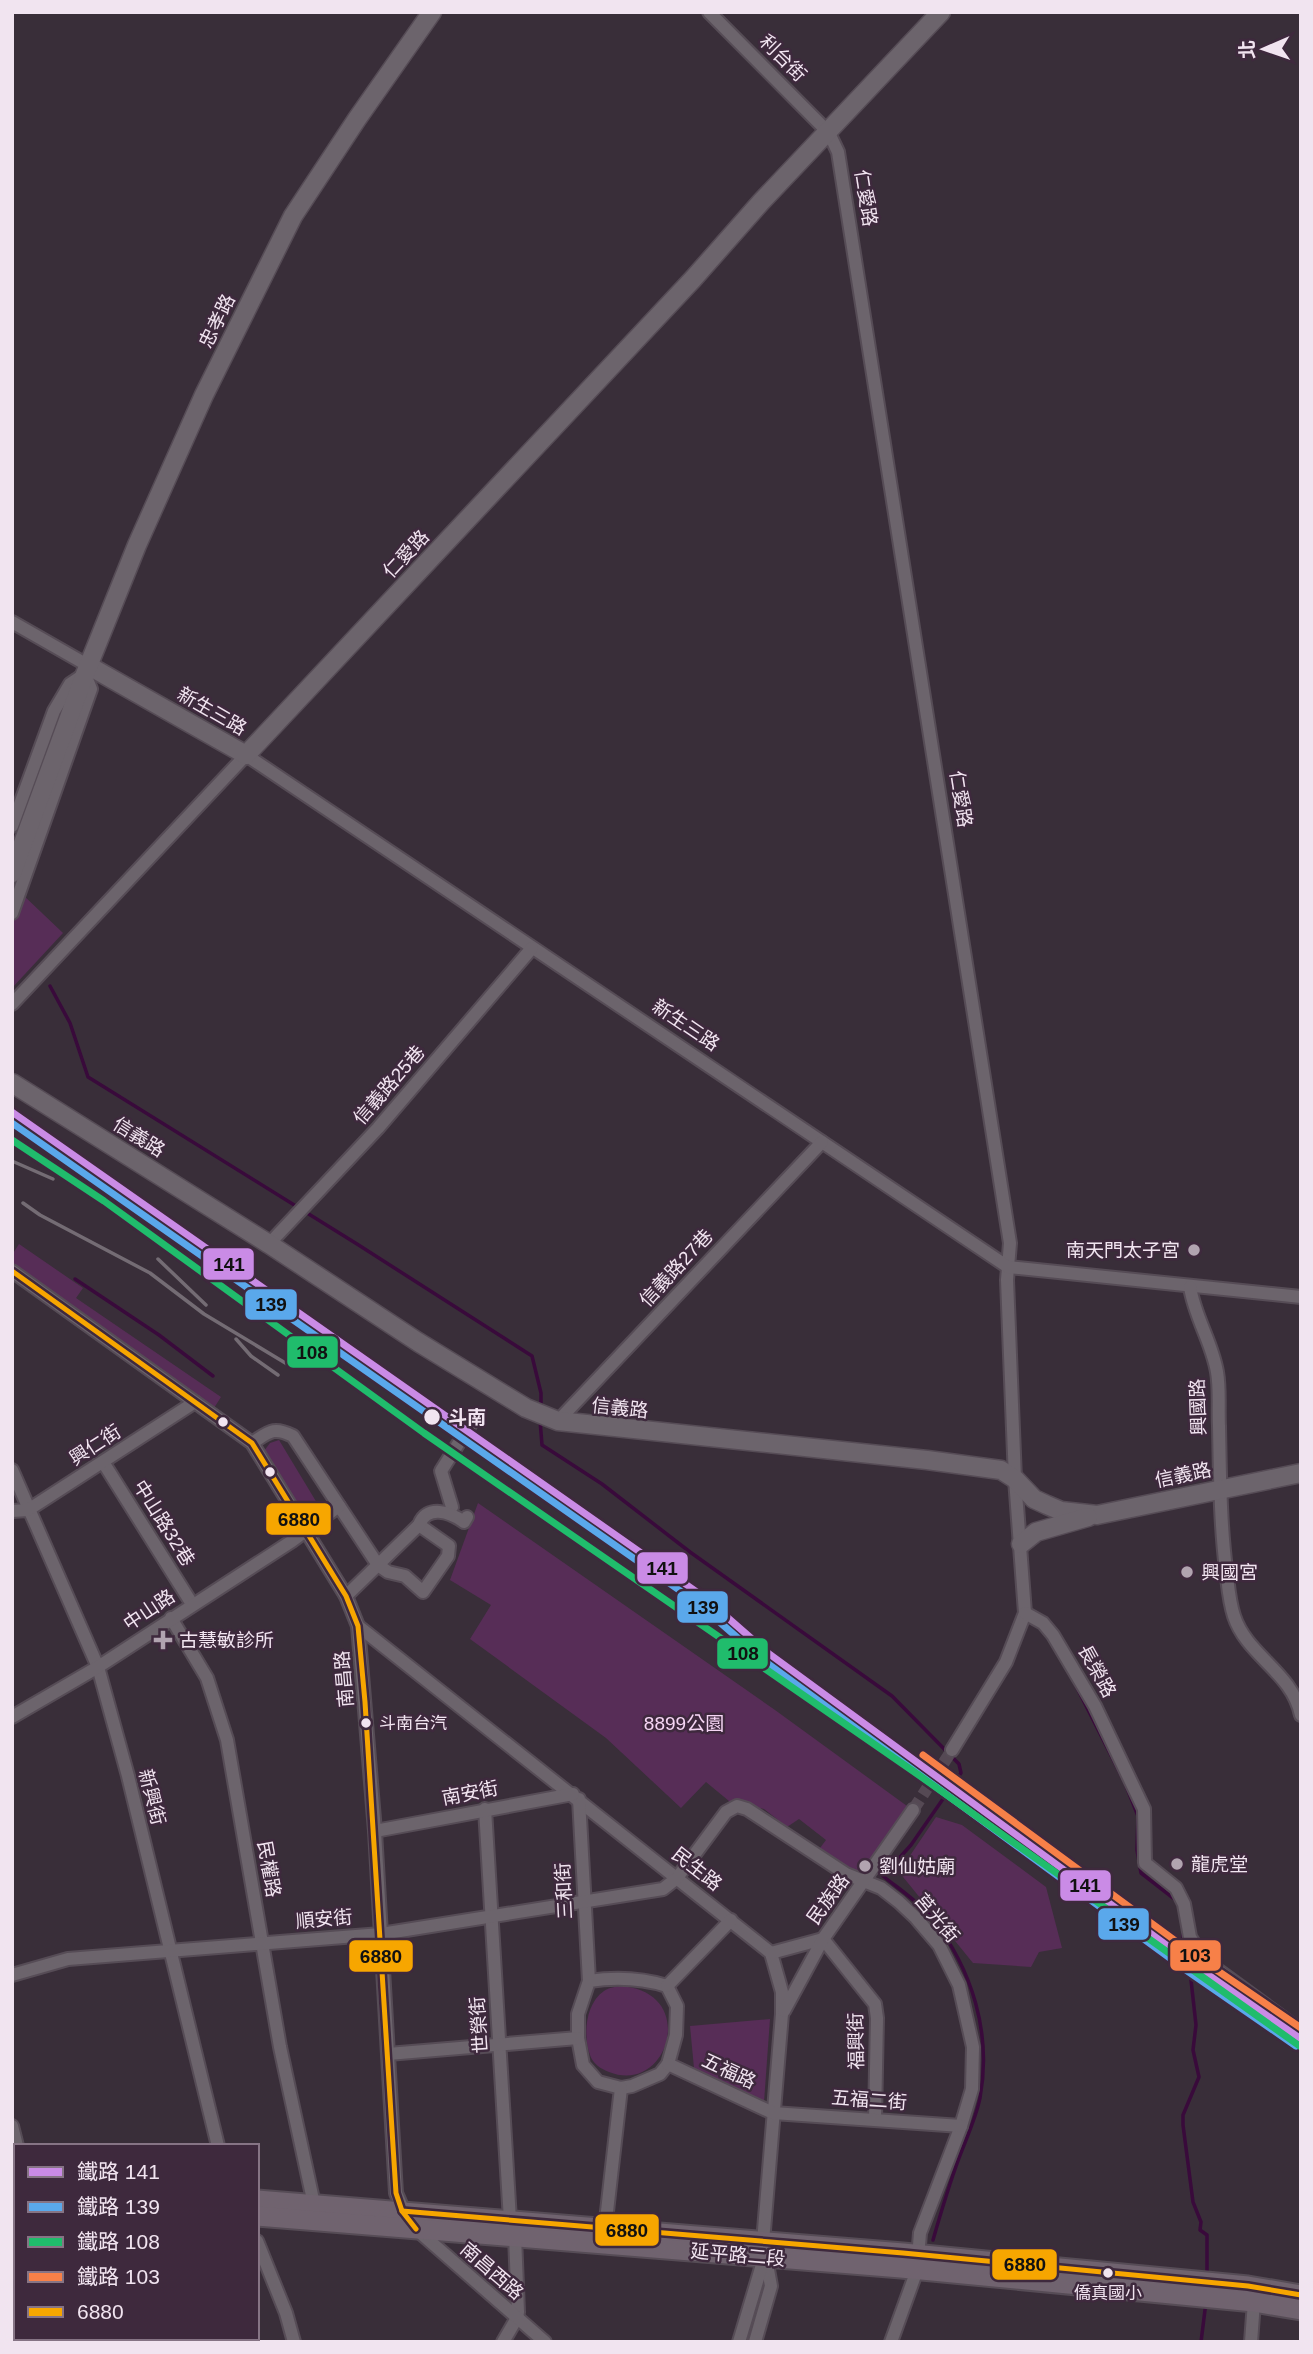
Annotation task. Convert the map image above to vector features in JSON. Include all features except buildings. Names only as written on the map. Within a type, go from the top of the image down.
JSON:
[{"type":"main road","name":"忠孝路","points":[[87,670],[137,545],[193,420],[293,216],[364,108],[432,12]]},
{"type":"main road","name":"仁愛路","points":[[246,755],[693,279],[761,202],[942,12]]},
{"type":"main road","name":"新生三路","points":[[87,670],[246,755]]},
{"type":"main road","points":[[12,873],[87,670]]},
{"type":"main road","name":"信義路","points":[[12,1083],[269,1244],[418,1342],[526,1408],[558,1421],[1001,1470],[1015,1479],[1034,1499],[1047,1505],[1061,1511],[1097,1514],[1301,1473]]},
{"type":"main road","points":[[1021,1544],[1036,1532],[1097,1514]]},
{"type":"main road","name":"延平路二段","points":[[259,2200],[416,2228],[605,2229],[764,2249]]},
{"type":"main road","name":"延平路二段","points":[[259,2216],[402,2211],[512,2228],[919,2263],[1248,2286],[1301,2295]]},
{"type":"main road","name":"延平路二段","points":[[919,2263],[1255,2302],[1301,2310]]},
{"type":"street","name":"利台街","points":[[709,12],[829,133]]},
{"type":"street","name":"仁愛路","points":[[829,133],[838,152],[882,427],[1010,1242],[1009,1267]]},
{"type":"street","points":[[12,622],[87,670]]},
{"type":"street","name":"忠孝路","points":[[12,826],[54,711],[70,684],[87,670],[91,689],[12,913]]},
{"type":"street","name":"仁愛路","points":[[12,1004],[246,755]]},
{"type":"street","name":"新生三路","points":[[246,755],[1009,1267],[1301,1297]]},
{"type":"street","name":"信義路25巷","points":[[269,1244],[361,1147],[532,948]]},
{"type":"street","name":"信義路27巷","points":[[558,1421],[822,1142]]},
{"type":"street","points":[[952,1750],[1006,1662],[1024,1613],[1015,1479],[1007,1280],[1009,1267]]},
{"type":"street","name":"南昌路","points":[[12,1272],[252,1443],[304,1532],[346,1596],[358,1626],[375,1831],[396,2193],[402,2211],[416,2228]]},
{"type":"street","name":"興國路","points":[[1191,1287],[1194,1308],[1218,1373],[1224,1549],[1235,1619],[1253,1650],[1281,1676],[1294,1694],[1301,1715]]},
{"type":"street","name":"興仁街","points":[[12,1511],[28,1510],[195,1402]]},
{"type":"street","points":[[452,1507],[441,1471],[472,1422]]},
{"type":"street","points":[[252,1443],[273,1430],[293,1436],[378,1565],[388,1572],[405,1576],[423,1592],[448,1556],[449,1546],[419,1525]]},
{"type":"street","name":"中山路32巷","points":[[103,1462],[192,1604]]},
{"type":"street","name":"新興街","points":[[12,1470],[97,1667],[128,1776],[218,2144]]},
{"type":"street","name":"中山路","points":[[12,1717],[97,1667],[339,1507]]},
{"type":"street","points":[[346,1596],[430,1512],[450,1512],[464,1522],[467,1517]]},
{"type":"street","name":"長榮路","points":[[1024,1613],[1043,1623],[1053,1635],[1095,1706],[1144,1809],[1145,1863],[1177,1888],[1184,1904],[1190,1937],[1204,1960],[1301,2031]]},
{"type":"street","name":"民權路","points":[[171,1618],[207,1678],[227,1740],[280,2048],[315,2212]]},
{"type":"street","name":"民生路","points":[[358,1626],[771,1953]]},
{"type":"street","name":"南安街","points":[[375,1831],[576,1796]]},
{"type":"street","name":"三和街","points":[[576,1796],[589,1981]]},
{"type":"street","name":"莒光街","points":[[677,1878],[726,1812],[737,1806],[747,1809],[846,1874],[881,1888],[916,1918],[939,1945],[959,1985],[973,2047],[972,2089],[961,2126],[920,2234],[919,2263],[891,2342]]},
{"type":"street","name":"世榮街","points":[[485,1810],[517,2318]]},
{"type":"street","name":"民族路","points":[[782,2014],[823,1939],[913,1810]]},
{"type":"street","name":"順安街","points":[[12,1975],[68,1959],[381,1934],[663,1889],[677,1878]]},
{"type":"street","points":[[667,1986],[731,1920]]},
{"type":"street","points":[[739,2342],[764,2249],[782,2014],[782,1992],[771,1953],[823,1939]]},
{"type":"street","name":"福興街","points":[[823,1939],[875,2004],[875,2119]]},
{"type":"street","points":[[622,1978],[667,1986],[677,2006],[676,2035],[668,2064],[660,2074],[621,2088],[598,2081],[583,2065],[578,2038],[578,2014],[589,1981],[622,1978]]},
{"type":"street","points":[[388,2054],[578,2038]]},
{"type":"street","name":"五福路","points":[[668,2064],[773,2113]]},
{"type":"street","points":[[605,2229],[621,2088]]},
{"type":"street","name":"五福二街","points":[[773,2113],[961,2126]]},
{"type":"street","points":[[12,2126],[16,2144]]},
{"type":"street","name":"南昌西路","points":[[416,2228],[545,2342]]},
{"type":"street","points":[[259,2246],[286,2313],[294,2342]]},
{"type":"street","points":[[755,2342],[771,2286],[764,2249]]},
{"type":"street","points":[[1251,2342],[1255,2302]]},
{"type":"street","points":[[503,2342],[517,2318]]},
{"type":"green space","points":[[22,894],[63,933],[12,988],[12,923]]},
{"type":"green space","points":[[19,1244],[83,1288],[76,1298],[221,1397],[214,1408],[12,1263],[12,1255]]},
{"type":"green space","points":[[279,1440],[317,1503],[316,1509],[310,1513],[299,1513],[265,1456],[264,1451],[270,1443]]},
{"type":"green space","name":"8899公園","points":[[478,1503],[775,1710],[907,1806],[861,1876],[820,1848],[826,1840],[799,1819],[787,1827],[764,1809],[729,1801],[706,1782],[681,1808],[606,1738],[470,1639],[491,1605],[450,1580]]},
{"type":"green space","points":[[936,1817],[962,1825],[1046,1887],[1062,1948],[1039,1952],[1031,1967],[973,1963],[899,1872]]},
{"type":"green space","points":[[619,1986],[644,1992],[660,2005],[667,2021],[667,2040],[660,2056],[647,2069],[630,2075],[609,2072],[598,2066],[590,2055],[587,2039],[587,2021],[593,2004],[604,1991]]},
{"type":"green space","points":[[770,2019],[764,2102],[694,2068],[690,2026]]},
{"type":"waterway","points":[[50,986],[70,1023],[88,1077],[532,1356],[541,1393],[541,1409]]},
{"type":"waterway","points":[[75,1279],[159,1335],[213,1376]]},
{"type":"waterway","points":[[540,1420],[542,1445],[602,1484],[690,1552],[892,1696],[959,1764],[961,1773],[911,1845],[883,1876],[921,1907],[946,1938],[968,1980],[981,2026],[983,2074],[980,2098],[933,2240]]},
{"type":"waterway","points":[[1071,1676],[1125,1783],[1138,1816],[1137,1850],[1141,1873],[1177,1901]]},
{"type":"waterway","points":[[1183,1931],[1183,1938],[1198,1964],[1191,1980],[1196,2025],[1193,2050],[1199,2077],[1183,2115],[1183,2125],[1193,2202],[1201,2222],[1200,2230],[1207,2235],[1207,2277]]},
{"type":"waterway","points":[[1201,2342],[1206,2302]]},
{"type":"tunnel","points":[[913,1810],[952,1750]]},
{"type":"railway","points":[[12,1161],[53,1179]]},
{"type":"railway","points":[[23,1203],[40,1215],[150,1273],[204,1314],[287,1364]]},
{"type":"railway","points":[[158,1259],[206,1305]]},
{"type":"railway","points":[[236,1339],[251,1356],[278,1375]]},
{"type":"rail line","name":"141","points":[[12,1112],[704,1597],[768,1653],[1191,1963],[1301,2039]]},
{"type":"rail line","name":"139","points":[[12,1123],[699,1604],[763,1660],[1186,1970],[1296,2046]]},
{"type":"rail line","name":"108","points":[[12,1140],[104,1201],[424,1433],[913,1771],[1301,2047]]},
{"type":"rail line","name":"103","points":[[923,1755],[1196,1956],[1301,2028]]},
{"type":"transit line","name":"6880","points":[[12,1271],[252,1443],[346,1596],[358,1626],[365,1702],[396,2193],[402,2211],[416,2229]]},
{"type":"transit line","name":"6880","points":[[402,2211],[903,2253],[1248,2286],[1301,2295]]},
{"type":"place","name":"南天門太子宮","points":[[1194,1250]]},
{"type":"place","name":"斗南","points":[[432,1417]]},
{"type":"place","name":"興國宮","points":[[1187,1572]]},
{"type":"place","name":"古慧敏診所","points":[[163,1640]]},
{"type":"place","name":"斗南台汽","points":[[366,1723]]},
{"type":"place","name":"龍虎堂","points":[[1177,1864]]},
{"type":"place","name":"劉仙姑廟","points":[[865,1866]]},
{"type":"place","name":"僑真國小","points":[[1108,2273]]}]
